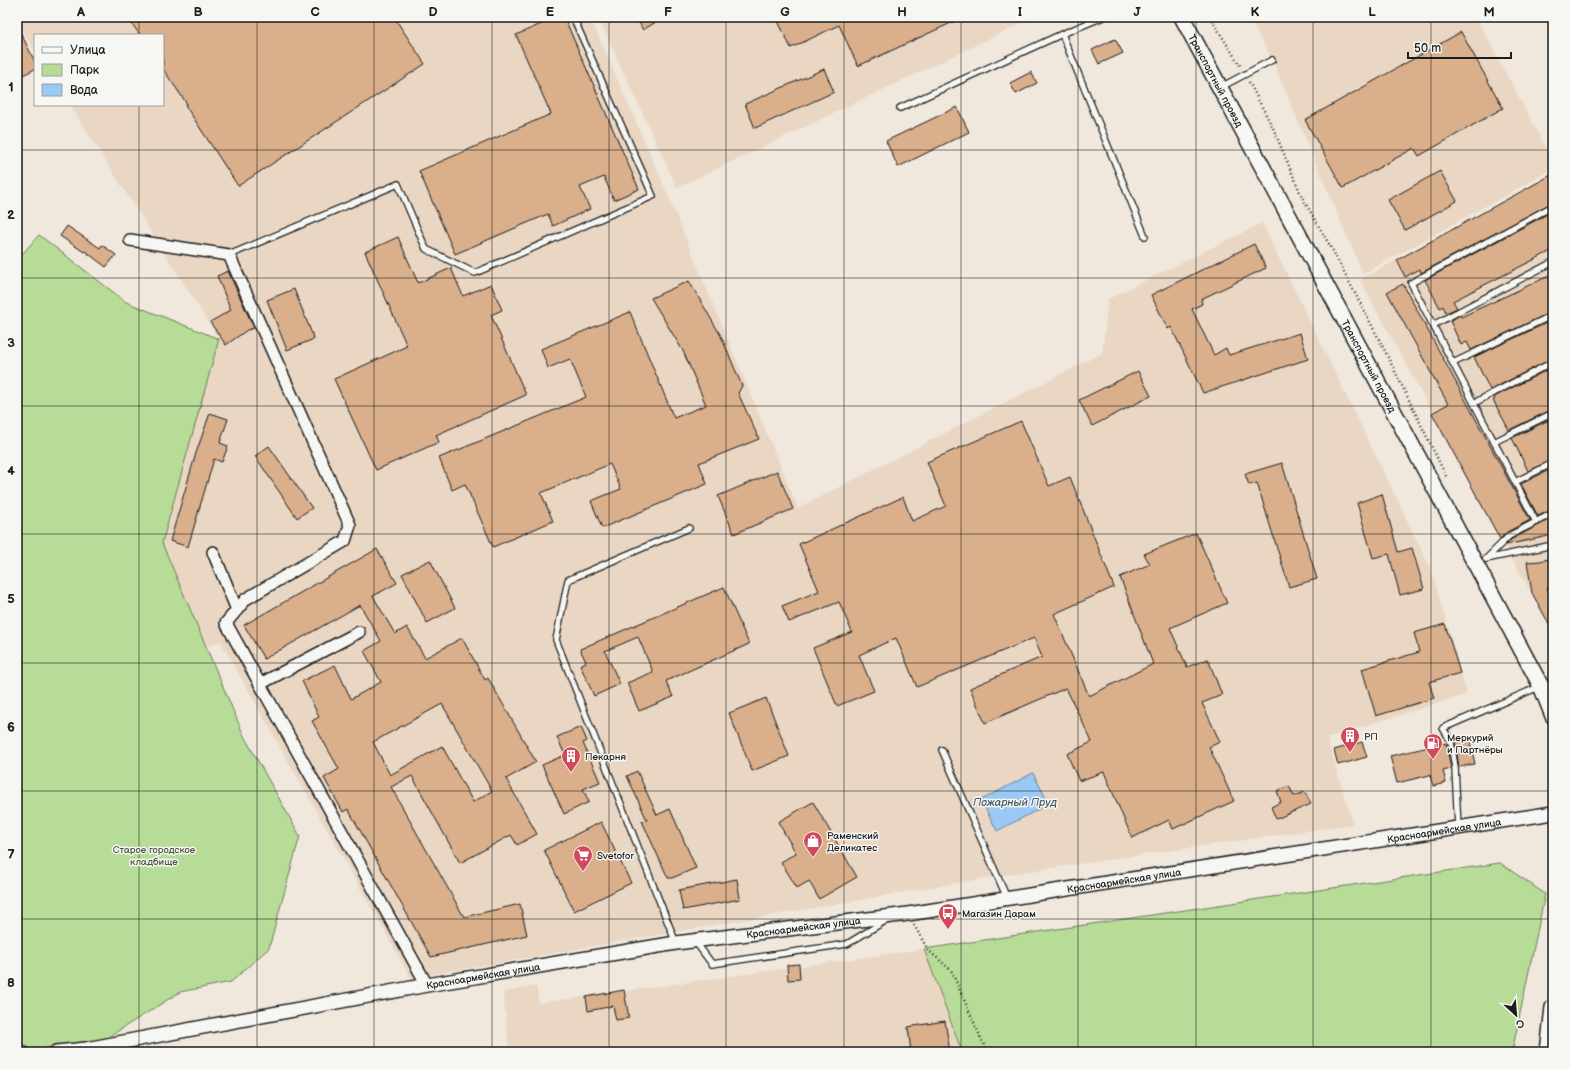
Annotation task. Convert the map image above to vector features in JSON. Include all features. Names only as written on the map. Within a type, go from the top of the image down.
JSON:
[{"type":"main road","name":"Транспортный проезд","points":[[1182,17],[1481,562],[1541,686],[1553,716]]},
{"type":"main road","points":[[1548,1052],[1553,1007]]},
{"type":"street","points":[[130,240],[229,255],[350,526],[345,541],[246,598],[226,623],[427,985]]},
{"type":"street","points":[[213,552],[237,610]]},
{"type":"street","points":[[260,684],[359,632]]},
{"type":"street","name":"Красноармейская улица","points":[[56,1052],[86,1051],[427,985],[676,943],[908,914],[1553,813]]},
{"type":"lane","points":[[229,255],[398,184],[426,249],[475,273],[653,196],[573,17]]},
{"type":"lane","points":[[900,108],[1062,34],[1103,17]]},
{"type":"lane","points":[[1062,34],[1145,236]]},
{"type":"lane","points":[[1221,87],[1272,60]]},
{"type":"lane","points":[[1536,522],[1411,283],[1553,206]]},
{"type":"lane","points":[[1433,325],[1553,262]]},
{"type":"lane","points":[[1453,363],[1553,315]]},
{"type":"lane","points":[[1474,403],[1553,362]]},
{"type":"lane","points":[[1494,442],[1553,413]]},
{"type":"lane","points":[[1515,482],[1553,463]]},
{"type":"lane","points":[[1481,562],[1509,536],[1553,513]]},
{"type":"lane","points":[[676,943],[556,640],[568,580],[689,528]]},
{"type":"lane","points":[[1481,562],[1553,545]]},
{"type":"lane","points":[[1458,827],[1456,818],[1455,768],[1451,742],[1443,728],[1541,686]]},
{"type":"lane","points":[[942,750],[1007,898]]},
{"type":"lane","points":[[695,941],[712,964],[847,944],[893,916]]},
{"type":"path","points":[[1210,17],[1245,74],[1274,130],[1302,197],[1333,251],[1384,349],[1449,481]]},
{"type":"path","points":[[908,914],[928,950],[951,970],[987,1052]]},
{"type":"shaded area","points":[[17,17],[590,17],[659,174],[798,508],[1102,353],[1108,299],[1262,223],[1431,569],[1467,694],[1327,738],[1353,824],[998,876],[411,978],[220,641],[164,664],[130,594],[212,346],[219,339],[71,106],[164,106],[164,34],[34,34],[34,49],[17,22]]},
{"type":"shaded area","points":[[598,17],[1035,17],[677,188]]},
{"type":"shaded area","points":[[1249,17],[1476,17],[1553,161],[1553,169],[1363,274],[1272,60]]},
{"type":"shaded area","points":[[1553,174],[1553,631],[1498,534],[1360,280]]},
{"type":"shaded area","points":[[924,949],[962,1052],[509,1052],[503,992],[536,986],[539,1003]]},
{"type":"green space","name":"Старое городское кладбище","points":[[39,235],[126,302],[219,339],[162,543],[244,736],[300,836],[269,948],[231,982],[180,992],[97,1044],[17,1050],[17,260]]},
{"type":"green space","points":[[1500,863],[1545,894],[1512,1052],[962,1052],[924,949]]},
{"type":"water","name":"Пожарный Пруд","points":[[1033,773],[1049,804],[997,831],[981,800]]},
{"type":"building","points":[[127,17],[394,17],[425,64],[238,186],[185,105],[187,104],[164,70],[164,34],[139,34]]},
{"type":"building","points":[[557,17],[564,17],[639,189],[614,200],[604,177],[580,187],[590,209],[553,226],[548,214],[455,254],[419,171],[551,114],[516,35]]},
{"type":"building","points":[[636,17],[664,17],[643,30]]},
{"type":"building","points":[[776,17],[964,17],[858,66],[839,25],[791,48]]},
{"type":"building","points":[[17,25],[34,60],[34,70],[17,78]]},
{"type":"building","points":[[1461,32],[1503,108],[1419,156],[1414,148],[1343,188],[1305,120]]},
{"type":"building","points":[[1115,39],[1123,53],[1099,64],[1092,50]]},
{"type":"building","points":[[824,69],[834,92],[755,128],[745,104]]},
{"type":"building","points":[[1031,72],[1037,83],[1016,94],[1010,83]]},
{"type":"building","points":[[957,107],[969,132],[898,167],[886,141]]},
{"type":"building","points":[[1440,171],[1457,201],[1405,230],[1388,200]]},
{"type":"building","points":[[1553,174],[1553,202],[1421,273],[1420,269],[1405,277],[1397,260]]},
{"type":"building","points":[[1553,211],[1553,250],[1453,301],[1457,308],[1446,313],[1443,306],[1440,308],[1425,280]]},
{"type":"building","points":[[67,226],[100,248],[102,245],[116,255],[106,267],[85,251],[84,252],[60,236]]},
{"type":"building","points":[[398,237],[418,283],[451,268],[463,296],[491,284],[502,310],[491,315],[526,395],[436,435],[439,442],[376,470],[334,379],[407,346],[365,252]]},
{"type":"building","points":[[1254,244],[1266,268],[1201,299],[1202,304],[1192,309],[1214,355],[1226,348],[1229,355],[1300,333],[1308,359],[1203,393],[1171,327],[1168,329],[1151,295]]},
{"type":"building","points":[[228,271],[254,328],[247,330],[226,345],[210,322],[231,310],[217,276]]},
{"type":"building","points":[[1553,274],[1553,311],[1471,350],[1467,342],[1461,345],[1450,321],[1460,315],[1461,317]]},
{"type":"building","points":[[689,281],[721,336],[742,386],[738,393],[759,439],[699,463],[707,484],[602,528],[591,501],[621,489],[610,464],[541,493],[553,521],[493,547],[465,484],[452,490],[439,458],[586,397],[570,359],[548,368],[541,349],[630,312],[674,418],[706,405],[683,351],[651,298]]},
{"type":"building","points":[[1403,284],[1530,520],[1507,532],[1500,539],[1432,413],[1448,404],[1387,292]]},
{"type":"building","points":[[294,289],[314,339],[287,350],[267,300]]},
{"type":"building","points":[[1553,320],[1553,358],[1490,390],[1474,357]]},
{"type":"building","points":[[1553,367],[1553,409],[1509,430],[1493,400],[1495,399],[1494,397]]},
{"type":"building","points":[[1138,371],[1151,396],[1092,426],[1079,400]]},
{"type":"building","points":[[210,413],[228,419],[220,443],[228,446],[222,462],[214,459],[188,547],[170,541],[196,453]]},
{"type":"building","points":[[1553,418],[1553,459],[1528,471],[1512,438]]},
{"type":"building","points":[[1021,421],[1049,486],[1070,477],[1114,587],[1054,614],[1089,696],[1153,664],[1120,577],[1150,564],[1144,554],[1196,533],[1227,603],[1170,628],[1187,667],[1208,659],[1222,695],[1202,703],[1220,742],[1209,747],[1234,801],[1173,829],[1169,820],[1132,838],[1104,772],[1079,781],[1067,754],[1092,742],[1066,688],[985,723],[970,688],[1042,657],[1034,638],[917,687],[896,638],[859,655],[874,691],[837,706],[813,648],[852,632],[839,602],[789,622],[782,606],[819,591],[799,544],[903,497],[912,521],[946,506],[927,462]]},
{"type":"building","points":[[269,446],[312,508],[297,518],[255,456]]},
{"type":"building","points":[[1282,463],[1317,579],[1289,587],[1257,483],[1249,485],[1245,474]]},
{"type":"building","points":[[1553,468],[1553,509],[1538,516],[1521,484]]},
{"type":"building","points":[[777,471],[793,509],[734,534],[718,496]]},
{"type":"building","points":[[1382,494],[1398,552],[1412,548],[1424,589],[1400,595],[1389,554],[1373,558],[1357,503]]},
{"type":"building","points":[[1553,518],[1553,535],[1506,545],[1512,539]]},
{"type":"building","points":[[377,549],[397,583],[373,596],[395,634],[407,627],[425,658],[462,638],[485,680],[488,678],[536,762],[506,779],[537,834],[517,845],[511,835],[460,863],[412,776],[391,787],[464,917],[520,904],[527,935],[431,957],[348,809],[343,812],[324,778],[339,769],[312,721],[319,717],[302,681],[335,665],[351,699],[381,682],[364,651],[381,641],[360,605],[264,659],[244,625]],"holes":[[[442,704],[492,791],[473,802],[442,746],[390,775],[373,742]]]},
{"type":"building","points":[[1553,558],[1553,587],[1547,588],[1553,599],[1553,631],[1532,593],[1527,562]]},
{"type":"building","points":[[430,560],[455,608],[427,623],[402,574]]},
{"type":"building","points":[[724,587],[749,644],[666,681],[673,697],[639,711],[627,683],[653,672],[638,637],[605,651],[620,684],[594,696],[580,665],[586,662],[580,649]]},
{"type":"building","points":[[1445,624],[1460,673],[1429,682],[1434,698],[1376,716],[1362,669],[1419,652],[1414,633]]},
{"type":"building","points":[[766,698],[789,756],[752,771],[729,713]]},
{"type":"building","name":"Пекарня","points":[[581,727],[587,741],[583,743],[600,782],[583,789],[589,802],[564,814],[542,765],[565,755],[557,737]]},
{"type":"building","points":[[1469,737],[1475,764],[1459,767],[1455,741]]},
{"type":"building","name":"РП","points":[[1362,742],[1367,757],[1338,765],[1334,750]]},
{"type":"building","name":"Меркурий и Партнёры","points":[[1446,743],[1451,769],[1443,771],[1446,783],[1433,786],[1430,775],[1397,783],[1390,756]]},
{"type":"building","points":[[637,771],[657,815],[670,809],[696,868],[672,878],[668,878],[642,821],[647,820],[627,776]]},
{"type":"building","points":[[1289,786],[1294,796],[1305,792],[1311,804],[1276,819],[1271,807],[1281,802],[1277,791]]},
{"type":"building","points":[[813,802],[857,877],[819,899],[809,881],[797,888],[781,862],[796,853],[778,822]]},
{"type":"building","points":[[601,822],[631,883],[574,911],[544,850]]},
{"type":"building","points":[[737,879],[740,899],[683,910],[679,890]]},
{"type":"building","points":[[799,964],[800,979],[788,980],[787,965]]},
{"type":"building","points":[[624,990],[629,1018],[616,1020],[613,1006],[588,1011],[586,997]]},
{"type":"building","points":[[945,1021],[950,1052],[911,1052],[908,1027]]},
{"type":"place","name":"РП","points":[[1350,753]]},
{"type":"place","name":"Меркурий и Партнёры","points":[[1433,760]]},
{"type":"place","name":"Пекарня","points":[[571,773]]},
{"type":"place","name":"Раменский Деликатес","points":[[813,858]]},
{"type":"place","name":"Svetofor","points":[[583,872]]},
{"type":"place","name":"Магазин Дарам","points":[[948,930]]}]
